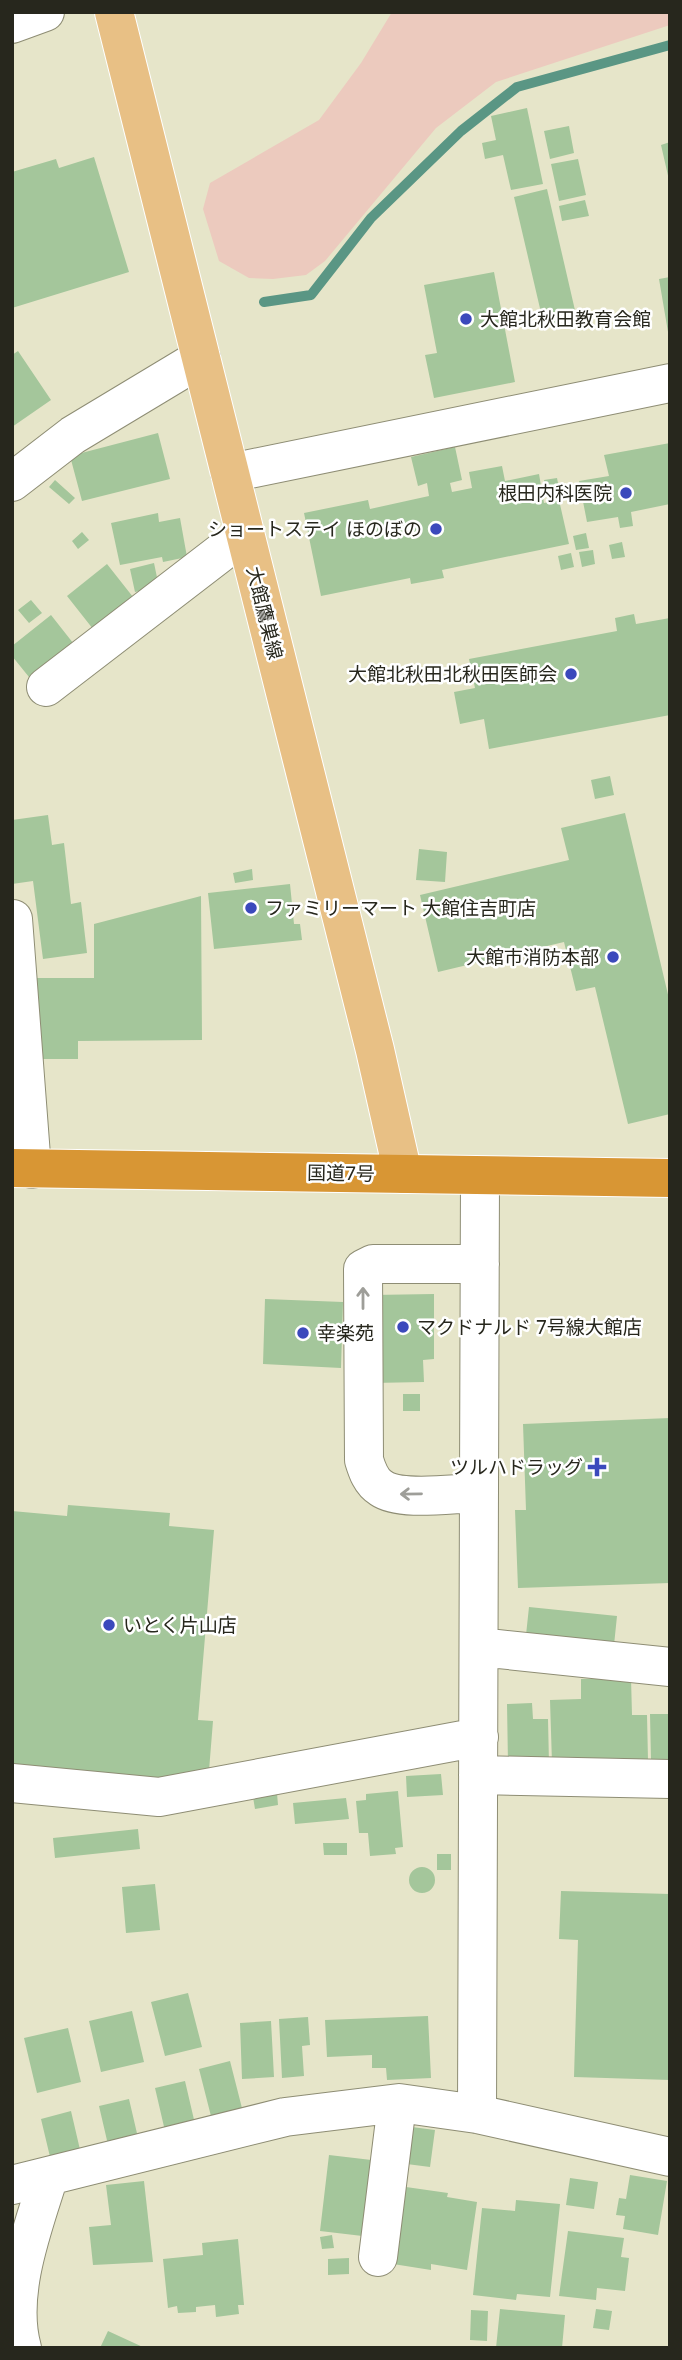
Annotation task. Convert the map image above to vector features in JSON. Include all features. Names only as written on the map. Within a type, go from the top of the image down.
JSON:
[{"type":"highway","name":"国道7号","points":[[22,1168],[670,1178]]},
{"type":"main road","name":"大館鷹巣線","points":[[114,12],[375,1050],[403,1174]]},
{"type":"street","points":[[12,24],[45,12]]},
{"type":"street","points":[[12,482],[73,435],[201,358]]},
{"type":"street","points":[[230,473],[670,383]]},
{"type":"street","points":[[46,687],[245,534]]},
{"type":"street","points":[[13,919],[22,1168]]},
{"type":"street","points":[[477,2114],[480,1177]]},
{"type":"street","points":[[479,1493],[397,1495],[379,1488],[369,1474],[364,1460],[363,1269],[373,1264],[480,1264]]},
{"type":"street","points":[[479,1647],[670,1667]]},
{"type":"street","points":[[12,1783],[159,1797],[478,1737]]},
{"type":"street","points":[[478,1775],[670,1779]]},
{"type":"street","points":[[378,2257],[397,2104]]},
{"type":"street","points":[[12,2185],[285,2117],[397,2104],[477,2114],[670,2157]]},
{"type":"street","points":[[22,2348],[17,2331],[24,2254],[23,2233],[50,2176]]},
{"type":"shaded area","points":[[392,12],[670,12],[670,25],[496,82],[436,128],[325,261],[306,275],[273,279],[249,278],[219,261],[203,209],[210,183],[319,120],[361,63]]},
{"type":"building","points":[[527,108],[543,184],[511,190],[503,155],[485,159],[482,143],[496,140],[491,116]]},
{"type":"building","points":[[569,126],[574,153],[550,159],[544,131]]},
{"type":"building","points":[[670,142],[670,180],[669,180],[661,145]]},
{"type":"building","points":[[94,157],[129,272],[12,308],[12,172],[56,159],[59,168]]},
{"type":"building","points":[[578,159],[586,195],[559,201],[551,164]]},
{"type":"building","points":[[547,189],[577,319],[554,324],[552,314],[542,317],[514,197]]},
{"type":"building","points":[[585,200],[589,216],[562,221],[559,206]]},
{"type":"building","name":"大館北秋田教育会館","points":[[494,272],[515,382],[434,398],[425,355],[437,353],[424,285]]},
{"type":"building","points":[[670,277],[670,331],[668,332],[659,279]]},
{"type":"building","points":[[18,351],[51,400],[12,427],[12,355]]},
{"type":"building","points":[[158,433],[170,479],[82,501],[70,456]]},
{"type":"building","name":"根田内科医院","points":[[670,443],[670,504],[631,512],[633,526],[620,528],[618,517],[587,522],[579,481],[609,476],[604,455]]},
{"type":"building","name":"ショートステイ ほのぼの","points":[[455,447],[462,480],[450,483],[452,492],[472,488],[469,472],[502,466],[505,481],[539,474],[544,503],[559,500],[569,544],[442,570],[444,578],[411,584],[410,578],[321,596],[304,513],[368,500],[370,509],[429,496],[427,483],[418,486],[411,457]]},
{"type":"building","points":[[557,478],[560,493],[547,495],[544,480]]},
{"type":"building","points":[[55,480],[75,498],[69,504],[49,487]]},
{"type":"building","points":[[158,513],[159,522],[180,518],[187,557],[163,562],[162,557],[120,565],[111,523]]},
{"type":"building","points":[[82,532],[89,540],[78,549],[72,541]]},
{"type":"building","points":[[586,533],[589,548],[576,550],[573,536]]},
{"type":"building","points":[[622,542],[625,557],[612,559],[609,545]]},
{"type":"building","points":[[593,550],[595,564],[582,567],[579,552]]},
{"type":"building","points":[[571,553],[574,567],[561,570],[558,556]]},
{"type":"building","points":[[154,563],[159,587],[135,592],[130,569]]},
{"type":"building","points":[[107,564],[133,597],[93,629],[67,596]]},
{"type":"building","points":[[31,600],[42,613],[29,623],[18,610]]},
{"type":"building","name":"大館北秋田北秋田医師会","points":[[634,614],[636,624],[670,618],[670,715],[489,749],[484,719],[460,724],[454,692],[475,688],[469,659],[617,631],[615,618]]},
{"type":"building","points":[[51,615],[77,648],[33,682],[12,656],[12,646]]},
{"type":"building","points":[[610,776],[614,795],[595,799],[591,780]]},
{"type":"building","name":"大館市消防本部","points":[[625,813],[670,1003],[670,1114],[628,1124],[595,987],[576,991],[564,942],[438,972],[420,895],[569,860],[561,828]]},
{"type":"building","points":[[48,815],[52,845],[64,843],[71,904],[81,902],[87,953],[43,959],[33,881],[12,884],[12,820]]},
{"type":"building","points":[[419,849],[447,852],[445,882],[416,880]]},
{"type":"building","points":[[252,869],[253,880],[235,883],[233,873]]},
{"type":"building","name":"ファミリーマート 大館住吉町店","points":[[290,884],[294,924],[300,924],[302,940],[214,949],[208,893]]},
{"type":"building","points":[[201,896],[202,1040],[78,1041],[78,1059],[37,1059],[36,978],[94,978],[94,924]]},
{"type":"building","name":"マクドナルド 7号線大館店","points":[[434,1294],[434,1359],[423,1360],[424,1382],[372,1383],[372,1295]]},
{"type":"building","name":"幸楽苑","points":[[265,1299],[343,1302],[341,1368],[263,1364]]},
{"type":"building","points":[[403,1394],[420,1394],[420,1411],[403,1411]]},
{"type":"building","name":"ツルハドラッグ","points":[[670,1418],[670,1583],[518,1588],[515,1510],[526,1510],[523,1424]]},
{"type":"building","name":"いとく片山店","points":[[68,1505],[170,1513],[169,1526],[214,1530],[198,1720],[213,1721],[208,1783],[12,1767],[12,1511],[67,1516]]},
{"type":"building","points":[[529,1607],[617,1616],[614,1645],[526,1635]]},
{"type":"building","points":[[631,1678],[632,1715],[647,1715],[648,1760],[552,1763],[550,1700],[581,1699],[581,1679]]},
{"type":"building","points":[[532,1703],[533,1719],[548,1719],[549,1764],[508,1764],[507,1704]]},
{"type":"building","points":[[650,1714],[670,1714],[670,1760],[651,1760]]},
{"type":"building","points":[[441,1774],[443,1795],[407,1797],[406,1776]]},
{"type":"building","points":[[398,1791],[403,1847],[395,1848],[396,1854],[370,1856],[368,1833],[359,1833],[356,1801],[366,1800],[366,1794]]},
{"type":"building","points":[[277,1793],[278,1805],[255,1809],[253,1797]]},
{"type":"building","points":[[346,1798],[349,1819],[295,1824],[293,1803]]},
{"type":"building","points":[[138,1829],[140,1849],[55,1858],[53,1838]]},
{"type":"building","points":[[323,1843],[347,1843],[347,1855],[324,1855]]},
{"type":"building","points":[[437,1854],[451,1854],[451,1870],[437,1870]]},
{"type":"building","points":[[422,1867],[431,1871],[435,1880],[431,1889],[422,1893],[413,1889],[409,1880],[413,1871]]},
{"type":"building","points":[[155,1884],[160,1930],[126,1933],[122,1887]]},
{"type":"building","points":[[561,1891],[670,1894],[670,2080],[574,2077],[578,1940],[559,1939]]},
{"type":"building","points":[[188,1993],[202,2047],[165,2056],[151,2002]]},
{"type":"building","points":[[132,2011],[144,2062],[101,2072],[89,2021]]},
{"type":"building","points":[[428,2016],[431,2078],[387,2080],[386,2068],[372,2068],[372,2055],[327,2057],[325,2020]]},
{"type":"building","points":[[308,2017],[310,2045],[302,2046],[304,2076],[282,2078],[279,2019]]},
{"type":"building","points":[[271,2021],[274,2077],[242,2079],[240,2023]]},
{"type":"building","points":[[68,2028],[81,2082],[37,2093],[24,2038]]},
{"type":"building","points":[[230,2061],[244,2116],[213,2124],[199,2069]]},
{"type":"building","points":[[185,2081],[195,2124],[165,2131],[155,2088]]},
{"type":"building","points":[[129,2099],[139,2142],[109,2149],[99,2106]]},
{"type":"building","points":[[71,2111],[81,2154],[51,2161],[41,2119]]},
{"type":"building","points":[[404,2126],[435,2130],[430,2167],[399,2163]]},
{"type":"building","points":[[329,2155],[380,2161],[371,2237],[320,2231]]},
{"type":"building","points":[[630,2175],[667,2181],[658,2235],[623,2229],[625,2216],[616,2215],[619,2198],[626,2199]]},
{"type":"building","points":[[570,2178],[598,2182],[594,2209],[566,2205]]},
{"type":"building","points":[[144,2181],[153,2262],[93,2265],[89,2227],[111,2225],[106,2185]]},
{"type":"building","points":[[406,2187],[448,2193],[447,2197],[477,2202],[467,2270],[431,2264],[431,2270],[393,2264]]},
{"type":"building","points":[[516,2200],[560,2204],[550,2297],[517,2294],[516,2300],[473,2295],[482,2208],[515,2211]]},
{"type":"building","points":[[568,2231],[624,2238],[621,2257],[629,2258],[625,2291],[597,2288],[596,2300],[559,2296]]},
{"type":"building","points":[[332,2235],[334,2248],[322,2249],[320,2237]]},
{"type":"building","points":[[238,2239],[244,2305],[238,2305],[239,2314],[216,2317],[215,2305],[196,2307],[196,2312],[178,2313],[177,2306],[168,2308],[163,2259],[203,2255],[202,2243]]},
{"type":"building","points":[[349,2258],[349,2274],[328,2275],[328,2259]]},
{"type":"building","points":[[500,2309],[565,2315],[562,2348],[496,2348]]},
{"type":"building","points":[[596,2309],[612,2311],[609,2330],[593,2328]]},
{"type":"building","points":[[471,2310],[488,2311],[487,2341],[470,2340]]},
{"type":"building","points":[[108,2331],[145,2348],[100,2348]]},
{"type":"waterway","points":[[264,302],[311,295],[371,218],[461,131],[517,87],[670,45]]},
{"type":"place","name":"大館北秋田教育会館","points":[[466,319]]},
{"type":"place","name":"根田内科医院","points":[[626,493]]},
{"type":"place","name":"ショートステイ ほのぼの","points":[[436,529]]},
{"type":"place","name":"大館北秋田北秋田医師会","points":[[571,674]]},
{"type":"place","name":"ファミリーマート 大館住吉町店","points":[[251,908]]},
{"type":"place","name":"大館市消防本部","points":[[613,957]]},
{"type":"place","name":"マクドナルド 7号線大館店","points":[[403,1327]]},
{"type":"place","name":"幸楽苑","points":[[303,1333]]},
{"type":"place","name":"ツルハドラッグ","points":[[597,1467]]},
{"type":"place","name":"いとく片山店","points":[[109,1625]]}]
